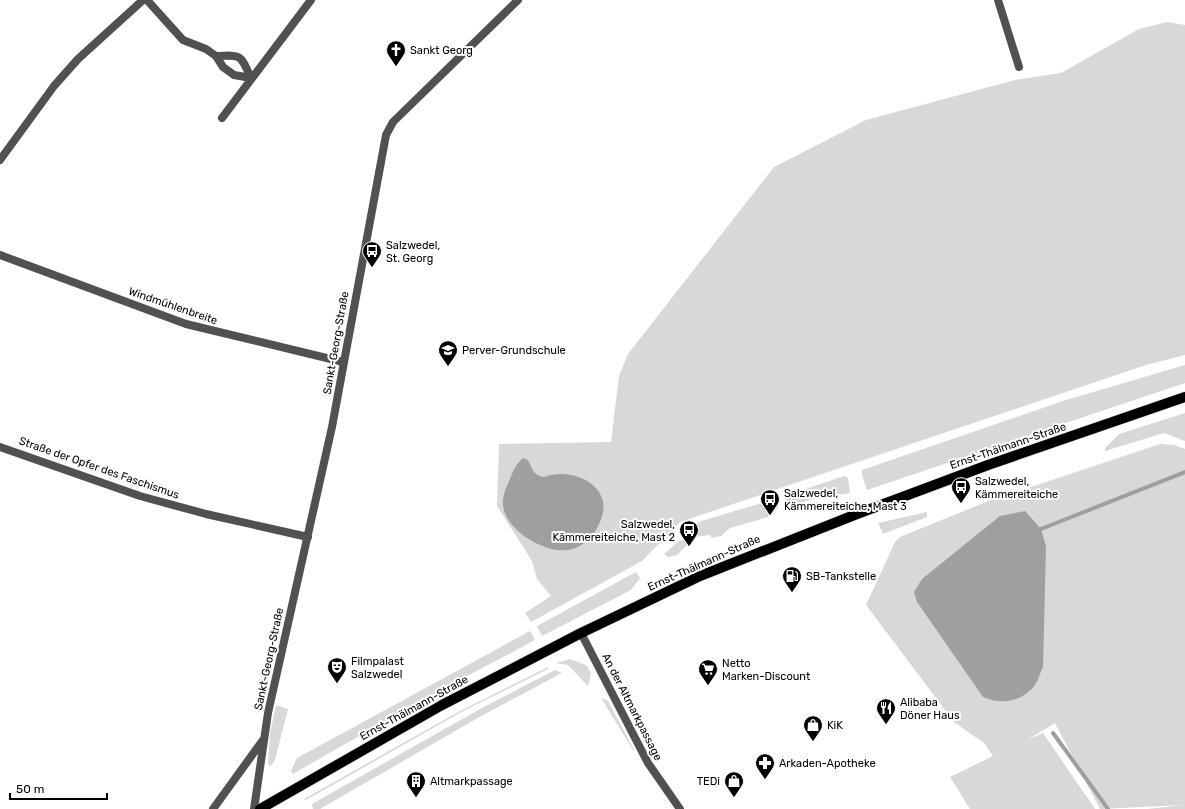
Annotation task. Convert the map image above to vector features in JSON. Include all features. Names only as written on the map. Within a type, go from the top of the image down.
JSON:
[{"type":"main road","name":"Ernst-Thälmann-Straße","points":[[260,809],[442,705],[582,633],[700,576],[763,550],[988,465],[1185,397]]},
{"type":"street","points":[[0,160],[54,86],[78,59],[143,0]]},
{"type":"street","points":[[147,0],[183,40],[206,49],[216,56],[228,72],[234,75],[252,78]]},
{"type":"street","points":[[222,118],[311,0]]},
{"type":"street","name":"Sankt-Georg-Straße","points":[[254,809],[264,739],[332,427],[386,135],[401,114],[518,0]]},
{"type":"street","points":[[998,0],[1019,67]]},
{"type":"street","points":[[216,56],[236,55],[241,59],[252,78]]},
{"type":"street","name":"Windmühlenbreite","points":[[0,255],[186,324],[343,362]]},
{"type":"street","name":"Straße der Opfer des Faschismus","points":[[0,447],[152,500],[308,537]]},
{"type":"street","name":"An der Altmarkpassage","points":[[582,633],[648,763],[680,809]]},
{"type":"street","name":"Sankt-Georg-Straße","points":[[213,809],[264,739]]},
{"type":"shaded area","points":[[1167,22],[1185,25],[1185,355],[1146,365],[680,522],[642,561],[531,622],[525,613],[551,596],[537,579],[532,561],[497,506],[499,444],[611,442],[619,376],[628,354],[774,167],[866,120],[1015,80],[1061,73],[1139,29]]},
{"type":"shaded area","points":[[1185,365],[1185,383],[867,490],[862,475],[862,470],[1066,400]]},
{"type":"shaded area","points":[[1185,413],[1185,441],[1164,433],[1105,451],[1105,448],[1119,434]]},
{"type":"shaded area","points":[[1160,444],[1174,445],[1185,449],[1185,809],[1147,809],[1183,805],[1100,809],[1055,723],[1027,740],[1043,733],[1095,809],[970,809],[950,777],[993,756],[984,743],[954,722],[866,605],[895,542],[900,537],[986,502]]},
{"type":"shaded area","points":[[523,458],[528,460],[532,470],[538,475],[543,477],[558,474],[574,476],[588,481],[599,491],[603,502],[600,523],[596,530],[584,543],[576,548],[567,550],[548,548],[527,538],[511,523],[505,514],[503,505],[504,496],[514,469]]},
{"type":"shaded area","points":[[844,476],[848,478],[850,493],[816,498],[791,506],[786,501],[788,495]]},
{"type":"shaded area","points":[[769,501],[778,501],[779,505],[777,509],[771,512],[768,517],[730,528],[721,536],[712,538],[710,535],[694,537],[690,532],[691,528],[701,521]]},
{"type":"shaded area","points":[[1025,511],[1041,529],[1046,546],[1043,667],[1035,685],[1030,691],[1018,698],[997,701],[983,697],[917,602],[914,592],[922,579],[1000,516]]},
{"type":"shaded area","points":[[927,512],[927,517],[883,534],[878,523]]},
{"type":"shaded area","points":[[686,540],[687,545],[677,555],[668,557],[664,554],[679,541]]},
{"type":"shaded area","points":[[636,572],[640,578],[631,590],[542,636],[537,626]]},
{"type":"shaded area","points":[[530,631],[535,640],[413,705],[293,774],[291,771],[297,758]]},
{"type":"shaded area","points":[[570,659],[586,665],[591,673],[588,686],[568,665],[556,663]]},
{"type":"shaded area","points":[[548,667],[548,669],[465,710],[306,800],[304,799],[460,711]]},
{"type":"shaded area","points":[[555,670],[562,673],[483,715],[320,809],[313,809],[312,804],[480,709]]},
{"type":"shaded area","points":[[601,698],[608,701],[634,750],[633,750]]},
{"type":"shaded area","points":[[276,705],[288,709],[275,760],[271,766],[268,764],[270,733]]},
{"type":"waterway","points":[[1041,529],[1185,472]]},
{"type":"waterway","points":[[1053,733],[1108,809]]},
{"type":"place","name":"Sankt Georg","points":[[396,67]]},
{"type":"place","name":"Salzwedel, St. Georg","points":[[372,268]]},
{"type":"place","name":"Perver-Grundschule","points":[[448,367]]},
{"type":"place","name":"Salzwedel, Kämmereiteiche","points":[[961,504]]},
{"type":"place","name":"Salzwedel, Kämmereiteiche, Mast 3","points":[[770,516]]},
{"type":"place","name":"Salzwedel, Kämmereiteiche, Mast 2","points":[[689,547]]},
{"type":"place","name":"SB-Tankstelle","points":[[792,593]]},
{"type":"place","name":"Filmpalast Salzwedel","points":[[337,684]]},
{"type":"place","name":"Netto Marken-Discount","points":[[708,686]]},
{"type":"place","name":"Alibaba Döner Haus","points":[[886,725]]},
{"type":"place","name":"KiK","points":[[813,742]]},
{"type":"place","name":"Arkaden-Apotheke","points":[[765,780]]},
{"type":"place","name":"Altmarkpassage","points":[[416,798]]},
{"type":"place","name":"TEDi","points":[[734,798]]}]
